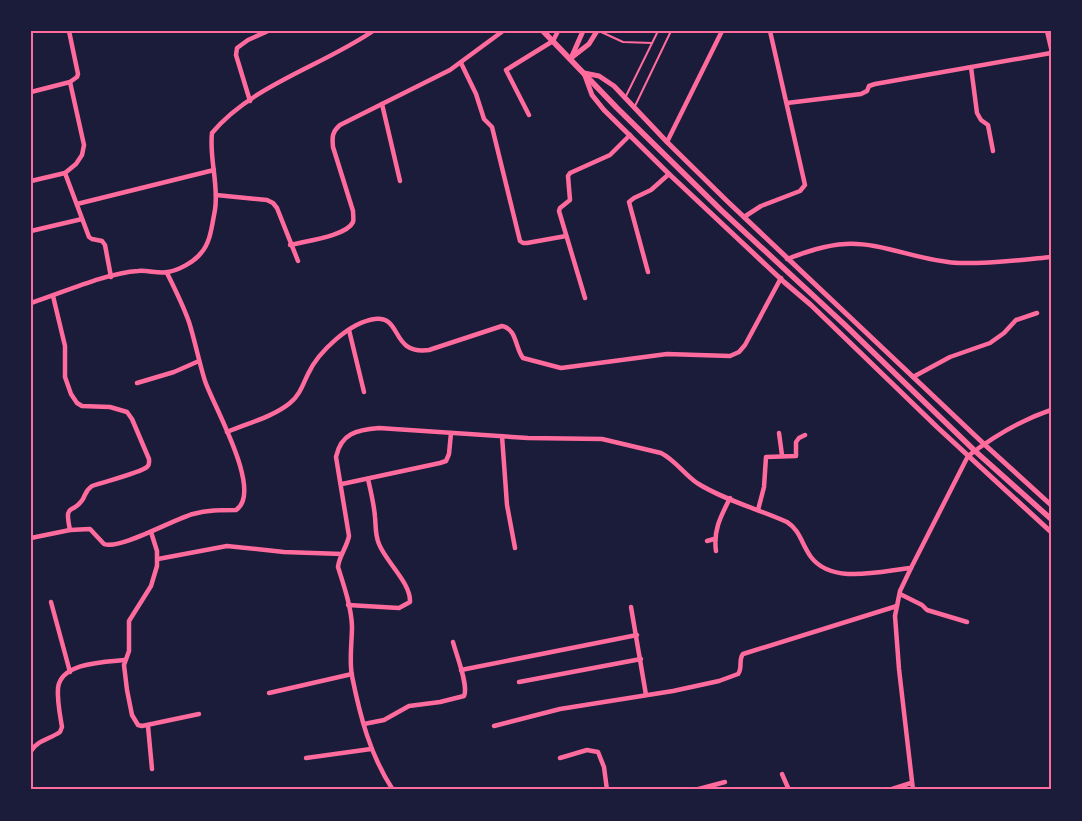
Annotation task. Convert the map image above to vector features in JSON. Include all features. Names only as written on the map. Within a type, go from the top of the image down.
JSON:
[{"type":"main road","points":[[543,31],[617,108],[722,211],[846,325],[975,451],[1051,519]]},
{"type":"street","points":[[31,92],[70,82],[78,77],[69,31]]},
{"type":"street","points":[[250,101],[236,54],[237,48],[254,34],[268,31]]},
{"type":"street","points":[[360,31],[364,38]]},
{"type":"street","points":[[31,303],[111,277],[138,271],[167,272],[178,269],[201,254],[210,232],[216,195],[211,142],[212,133],[220,124],[250,101],[280,81],[364,38],[373,31]]},
{"type":"street","points":[[290,245],[337,234],[352,224],[354,219],[353,211],[333,147],[332,137],[334,131],[340,125],[461,63],[504,31]]},
{"type":"street","points":[[529,115],[506,70],[553,41],[558,31]]},
{"type":"street","points":[[571,58],[583,31]]},
{"type":"street","points":[[571,58],[589,44],[598,31]]},
{"type":"street","points":[[666,142],[722,31]]},
{"type":"street","points":[[744,217],[761,206],[800,191],[805,185],[770,31]]},
{"type":"street","points":[[1048,31],[1051,48]]},
{"type":"street","points":[[787,102],[861,94],[867,91],[869,86],[875,84],[1051,53]]},
{"type":"street","points":[[461,63],[476,94],[484,120],[492,127],[520,241],[527,243],[566,236]]},
{"type":"street","points":[[971,67],[977,113],[981,120],[988,124],[993,151]]},
{"type":"street","points":[[584,73],[607,80],[666,142],[787,259],[1051,505]]},
{"type":"street","points":[[584,73],[592,96],[669,174],[782,280],[811,304],[968,456],[1051,532]]},
{"type":"street","points":[[31,181],[64,173],[76,164],[82,155],[84,145],[70,82]]},
{"type":"street","points":[[382,104],[400,181]]},
{"type":"street","points":[[585,298],[559,211],[570,200],[568,176],[570,173],[610,155],[630,135]]},
{"type":"street","points":[[76,204],[214,170]]},
{"type":"street","points":[[64,173],[89,237],[102,241],[105,245],[111,277]]},
{"type":"street","points":[[648,272],[629,202],[651,190],[669,174]]},
{"type":"street","points":[[216,195],[267,200],[273,203],[278,208],[290,245],[298,261]]},
{"type":"street","points":[[31,231],[82,219]]},
{"type":"street","points":[[787,259],[826,246],[847,244],[868,245],[958,263],[1051,257]]},
{"type":"street","points":[[31,538],[70,530],[90,530],[104,544],[108,545],[151,532],[192,514],[208,510],[236,510],[239,508],[244,490],[243,476],[233,446],[206,383],[185,311],[167,272]]},
{"type":"street","points":[[227,432],[278,411],[291,403],[297,396],[318,357],[349,330],[364,322],[375,319],[389,322],[406,347],[421,351],[502,326],[507,327],[511,330],[523,358],[561,368],[667,354],[730,356],[739,352],[745,345],[782,280]]},
{"type":"street","points":[[53,296],[65,346],[65,377],[71,394],[77,403],[82,406],[110,407],[127,412],[132,419],[149,459],[148,467],[87,489],[82,500],[68,510],[70,530]]},
{"type":"street","points":[[913,377],[950,357],[990,343],[1004,333],[1016,320],[1038,313]]},
{"type":"street","points":[[349,330],[364,392]]},
{"type":"street","points":[[137,383],[174,372],[199,361]]},
{"type":"street","points":[[913,790],[895,616],[900,594],[911,568],[968,456],[984,444],[1024,421],[1051,410]]},
{"type":"street","points":[[393,790],[374,757],[364,724],[352,674],[352,624],[338,567],[339,559],[349,536],[342,484],[336,457],[338,446],[343,439],[361,430],[379,428],[502,436],[602,439],[661,453],[711,491],[791,524],[798,532],[816,563],[826,569],[846,575],[911,568]]},
{"type":"street","points":[[779,432],[782,455]]},
{"type":"street","points":[[342,484],[440,463],[446,460],[449,454],[451,433]]},
{"type":"street","points":[[502,436],[507,505],[515,548]]},
{"type":"street","points":[[758,510],[764,487],[766,456],[796,456],[796,442],[806,436]]},
{"type":"street","points":[[348,604],[399,608],[410,602],[407,589],[379,545],[368,479]]},
{"type":"street","points":[[716,551],[714,539],[718,523],[730,498]]},
{"type":"street","points":[[151,532],[158,559],[151,586],[129,621],[129,651],[123,671],[132,715],[138,725],[148,726],[199,714]]},
{"type":"street","points":[[707,541],[714,539]]},
{"type":"street","points":[[158,559],[227,546],[284,552],[342,554]]},
{"type":"street","points":[[900,594],[922,605],[927,610],[967,622]]},
{"type":"street","points":[[52,602],[70,672]]},
{"type":"street","points":[[494,726],[560,709],[646,695],[736,676],[740,672],[740,658],[743,654],[897,606]]},
{"type":"street","points":[[631,607],[646,695]]},
{"type":"street","points":[[460,670],[636,635]]},
{"type":"street","points":[[364,724],[384,720],[409,706],[440,702],[464,696],[466,692],[453,642]]},
{"type":"street","points":[[519,682],[641,659]]},
{"type":"street","points":[[31,751],[41,741],[60,732],[62,727],[58,686],[62,678],[76,668],[89,664],[125,660]]},
{"type":"street","points":[[269,693],[352,674]]},
{"type":"street","points":[[148,726],[152,769]]},
{"type":"street","points":[[306,758],[371,749]]},
{"type":"street","points":[[560,758],[587,750],[598,752],[604,767],[607,790]]},
{"type":"street","points":[[782,774],[789,790]]},
{"type":"street","points":[[695,790],[725,782]]},
{"type":"street","points":[[889,790],[911,783]]},
{"type":"lane","points":[[598,31],[623,42],[652,43]]},
{"type":"lane","points":[[625,98],[658,31]]},
{"type":"lane","points":[[634,108],[671,31]]}]
